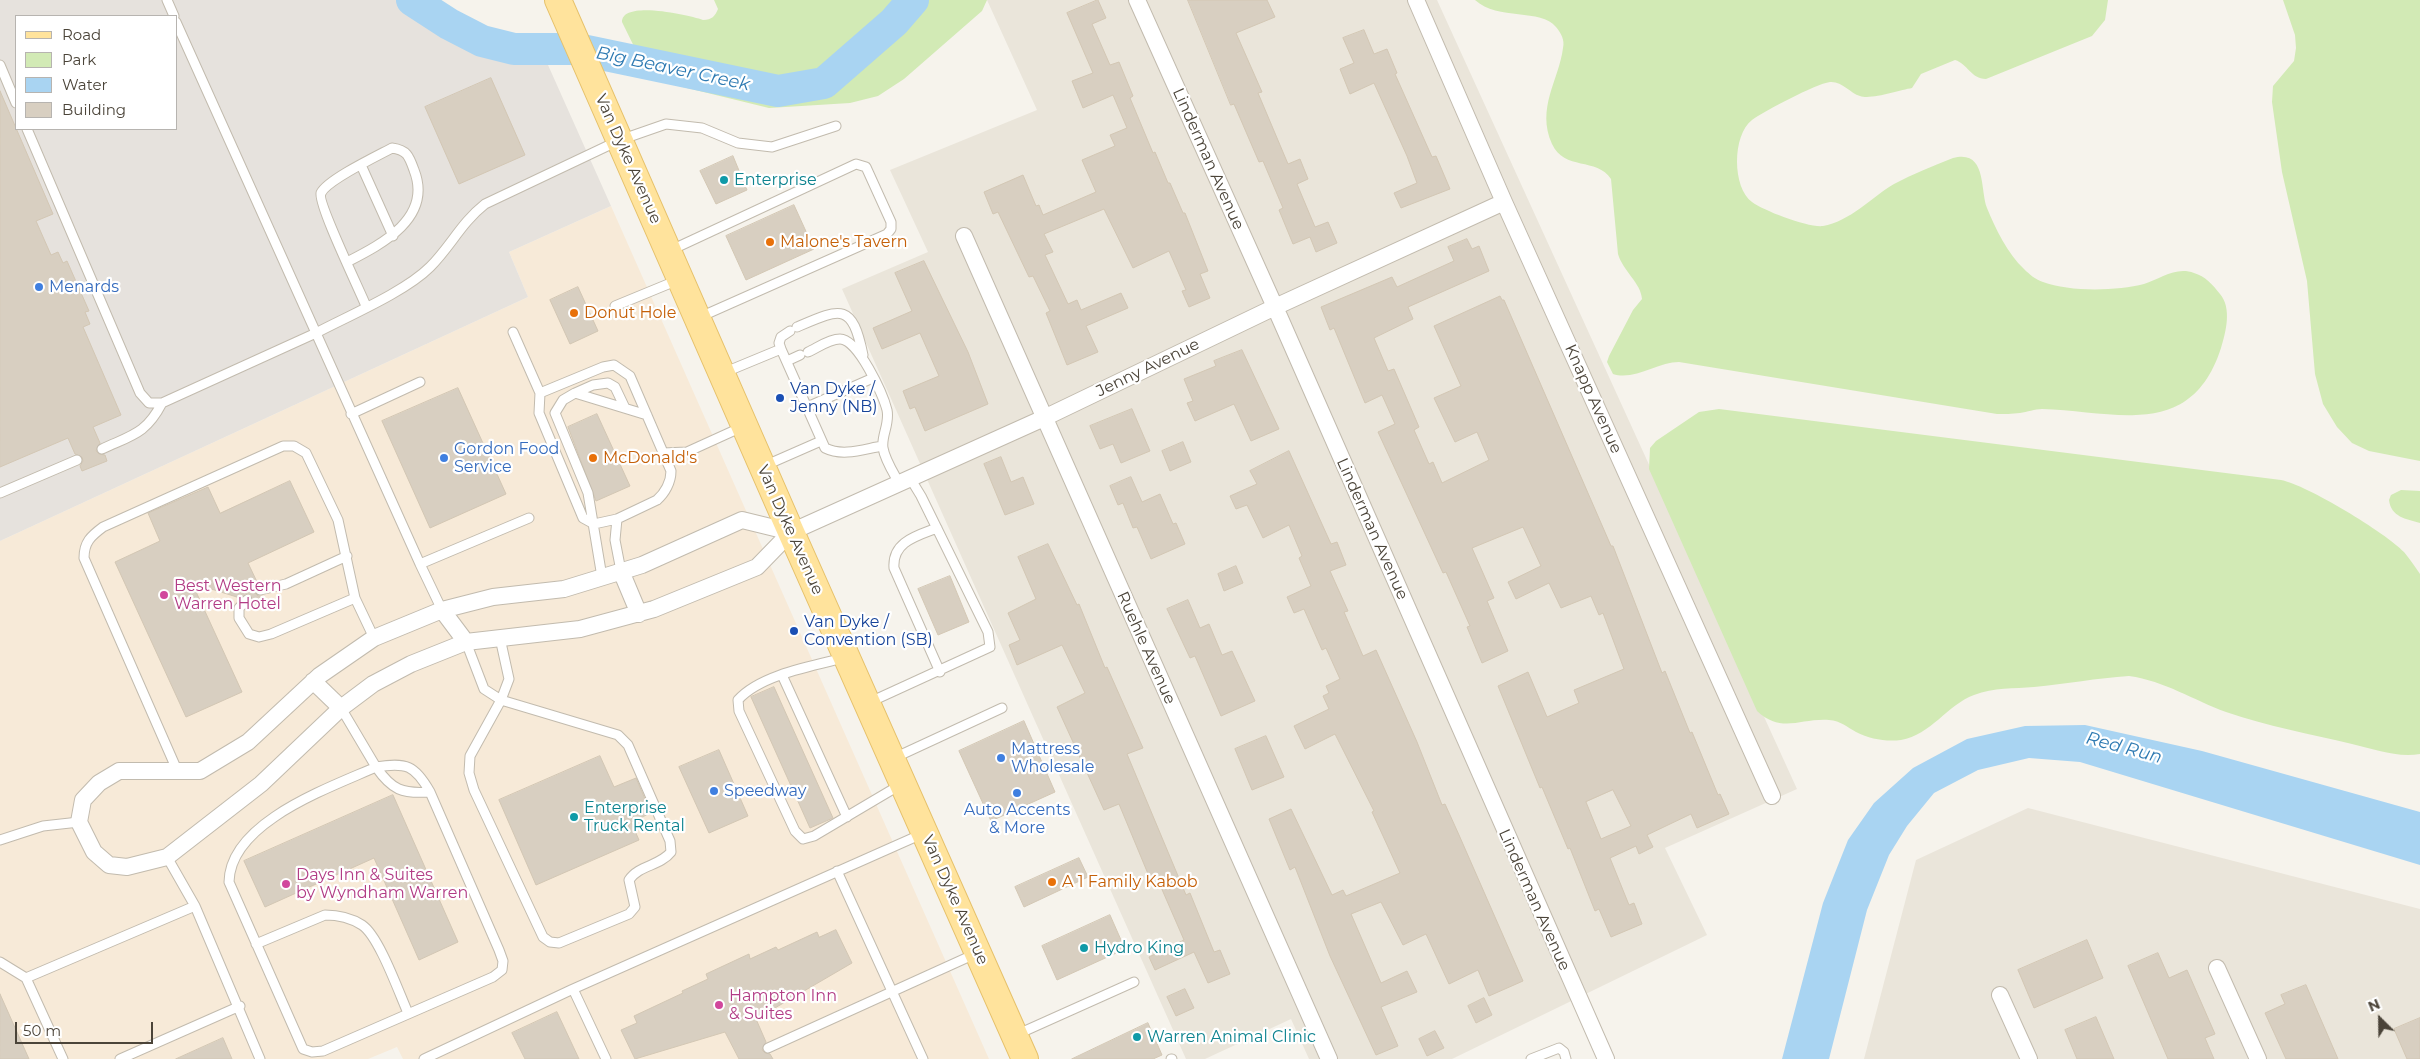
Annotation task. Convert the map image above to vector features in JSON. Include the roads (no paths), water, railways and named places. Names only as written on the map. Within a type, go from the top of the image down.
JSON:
[{"type":"main road","name":"Van Dyke Avenue","points":[[559,3],[846,657],[1026,1059]]},
{"type":"street","name":"Linderman Avenue","points":[[1137,0],[1275,307],[1606,1059]]},
{"type":"street","name":"Knapp Avenue","points":[[1416,0],[1504,202],[1772,796]]},
{"type":"street","name":"Jenny Avenue","points":[[791,532],[1044,418],[1275,307],[1504,202]]},
{"type":"street","name":"Ruehle Avenue","points":[[964,236],[1329,1059]]},
{"type":"street","points":[[742,520],[791,532],[758,566],[654,609],[580,629],[466,642],[410,664],[373,684],[341,708],[262,784],[167,857],[127,867],[109,865],[94,852],[79,822],[83,800],[99,783],[120,771],[200,771],[248,742],[313,681],[374,638],[442,610],[493,597],[564,589],[642,565],[742,520]]},
{"type":"street","points":[[621,571],[638,614]]},
{"type":"street","points":[[442,610],[466,642]]},
{"type":"street","points":[[313,681],[341,708]]},
{"type":"street","points":[[2217,968],[2258,1059]]},
{"type":"street","points":[[2000,995],[2029,1059]]},
{"type":"lane","points":[[167,0],[174,15]]},
{"type":"lane","points":[[178,26],[351,414],[442,610]]},
{"type":"lane","points":[[0,64],[15,101]]},
{"type":"lane","points":[[27,130],[140,393],[149,403],[162,403],[316,333],[411,282],[430,267],[468,217],[485,204],[620,140],[666,124],[702,128],[738,143],[772,147],[836,126]]},
{"type":"lane","points":[[347,262],[393,236],[405,222],[418,199],[419,181],[409,155],[402,149],[392,148],[336,179],[321,192],[320,199],[347,262],[366,306]]},
{"type":"lane","points":[[669,251],[856,164],[866,167],[891,222],[891,228],[887,234],[698,318]]},
{"type":"lane","points":[[361,166],[393,236]]},
{"type":"lane","points":[[615,306],[681,279]]},
{"type":"lane","points":[[867,703],[987,650],[991,642],[937,528],[882,446],[888,423],[887,410],[864,360],[855,326],[848,316],[834,312],[794,329],[781,337],[779,343],[781,349],[825,448],[834,452],[847,452],[882,446]]},
{"type":"lane","points":[[513,332],[540,393],[539,413],[583,518],[588,523],[594,524],[617,518],[662,495],[671,477],[663,453],[630,376],[614,366],[603,366],[540,393]]},
{"type":"lane","points":[[787,362],[840,339],[847,340],[855,347],[864,360]]},
{"type":"lane","points":[[722,374],[781,349]]},
{"type":"lane","points":[[806,407],[872,378]]},
{"type":"lane","points":[[351,414],[420,382]]},
{"type":"lane","points":[[602,577],[588,493],[555,413],[564,400],[576,393],[593,385],[608,383],[615,387],[624,408]]},
{"type":"lane","points":[[576,393],[647,415]]},
{"type":"lane","points":[[102,449],[144,430],[154,420],[162,403]]},
{"type":"lane","points":[[663,453],[687,452],[745,426]]},
{"type":"lane","points":[[763,467],[821,440]]},
{"type":"lane","points":[[177,770],[84,558],[84,546],[92,535],[103,527],[283,446],[294,446],[306,453],[338,520],[348,556],[355,598],[374,638]]},
{"type":"lane","points":[[0,493],[77,460]]},
{"type":"lane","points":[[420,564],[528,518]]},
{"type":"lane","points":[[617,518],[615,540],[621,571]]},
{"type":"lane","points":[[937,528],[905,541],[897,550],[894,558],[894,568],[940,672]]},
{"type":"lane","points":[[260,590],[286,584],[348,556]]},
{"type":"lane","points":[[247,600],[239,608],[239,618],[249,634],[259,636],[271,634],[355,598]]},
{"type":"lane","points":[[466,642],[484,689],[501,700],[618,734],[628,745],[670,841],[671,852],[665,860],[633,874],[629,880],[635,907],[629,914],[559,943],[550,942],[543,937],[474,790],[470,773],[470,756],[501,700],[509,679],[500,638]]},
{"type":"lane","points":[[846,657],[782,675],[745,692],[738,700],[739,712],[794,831],[803,839],[814,836],[903,783]]},
{"type":"lane","points":[[782,675],[847,817]]},
{"type":"lane","points":[[341,708],[387,784],[410,793],[430,792]]},
{"type":"lane","points":[[892,759],[1002,708]]},
{"type":"lane","points":[[398,764],[420,774],[430,792],[499,950],[503,961],[502,970],[493,977],[323,1051],[312,1052],[303,1049],[229,882],[229,869],[243,844],[286,807],[376,767],[398,764]]},
{"type":"lane","points":[[0,840],[43,826],[79,822]]},
{"type":"lane","points":[[424,1059],[574,989],[925,832]]},
{"type":"lane","points":[[167,857],[194,906],[240,1006],[260,1059]]},
{"type":"lane","points":[[838,871],[923,1059]]},
{"type":"lane","points":[[26,978],[194,906]]},
{"type":"lane","points":[[256,944],[325,915],[337,915],[361,924],[375,940],[408,1014]]},
{"type":"lane","points":[[768,1048],[978,953]]},
{"type":"lane","points":[[0,962],[26,978],[64,1059]]},
{"type":"lane","points":[[1015,1036],[1134,982]]},
{"type":"lane","points":[[574,989],[606,1059]]},
{"type":"lane","points":[[120,1059],[240,1006]]},
{"type":"lane","points":[[1530,1059],[1558,1048],[1564,1052],[1566,1059]]},
{"type":"water","name":"Red Run","points":[[2085,725],[2202,751],[2420,812],[2420,865],[2080,762],[2029,758],[1978,770],[1934,793],[1907,826],[1889,855],[1867,910],[1829,1059],[1782,1059],[1823,903],[1848,840],[1874,803],[1913,768],[1967,739],[2025,726]]},
{"type":"waterway","name":"Big Beaver Creek","points":[[412,0],[449,24],[482,41],[514,49],[577,49],[778,91],[824,83],[894,22],[913,0]]},
{"type":"place","name":"Enterprise","points":[[724,180]]},
{"type":"place","name":"Malone's Tavern","points":[[770,242]]},
{"type":"place","name":"Menards","points":[[39,287]]},
{"type":"place","name":"Donut Hole","points":[[574,313]]},
{"type":"place","name":"Van Dyke / Jenny (NB)","points":[[780,398]]},
{"type":"place","name":"Gordon Food Service","points":[[444,458]]},
{"type":"place","name":"McDonald's","points":[[593,458]]},
{"type":"place","name":"Best Western Warren Hotel","points":[[164,595]]},
{"type":"place","name":"Van Dyke / Convention (SB)","points":[[794,631]]},
{"type":"place","name":"Mattress Wholesale","points":[[1001,758]]},
{"type":"place","name":"Speedway","points":[[714,791]]},
{"type":"place","name":"Auto Accents & More","points":[[1017,793]]},
{"type":"place","name":"Enterprise Truck Rental","points":[[574,817]]},
{"type":"place","name":"A 1 Family Kabob","points":[[1052,882]]},
{"type":"place","name":"Days Inn & Suites by Wyndham Warren","points":[[286,884]]},
{"type":"place","name":"Hydro King","points":[[1084,948]]},
{"type":"place","name":"Hampton Inn & Suites","points":[[719,1005]]},
{"type":"place","name":"Warren Animal Clinic","points":[[1137,1037]]}]
